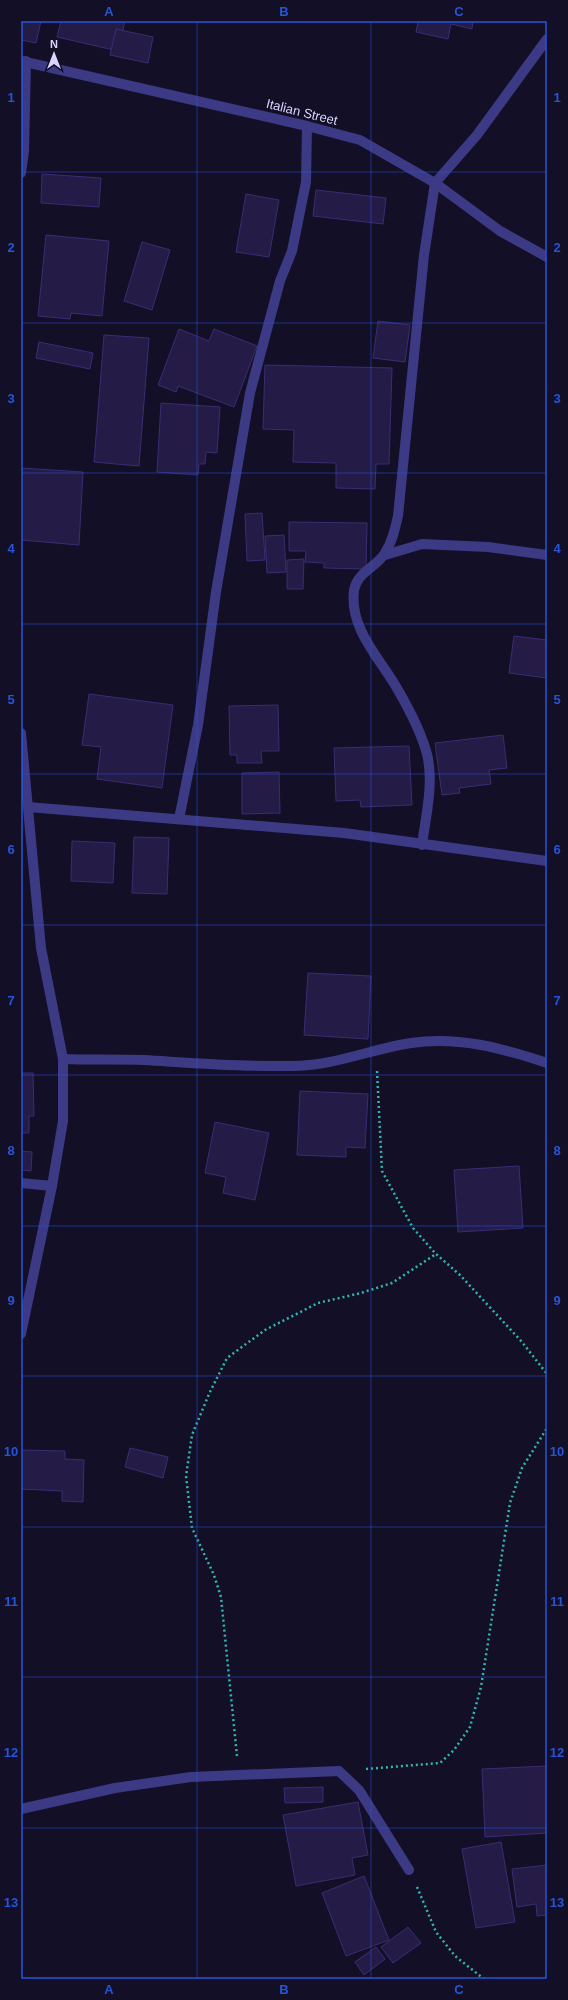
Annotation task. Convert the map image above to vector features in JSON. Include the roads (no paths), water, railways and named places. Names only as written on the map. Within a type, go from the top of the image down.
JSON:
[{"type":"street","points":[[385,555],[392,540],[398,516],[424,254],[435,184],[477,135],[547,39]]},
{"type":"street","points":[[21,173],[24,151],[23,61]]},
{"type":"street","name":"Italian Street","points":[[23,61],[307,126],[360,140],[435,184],[500,231],[547,257]]},
{"type":"street","points":[[178,819],[198,725],[217,584],[250,393],[280,281],[292,251],[306,182],[307,126]]},
{"type":"street","points":[[422,845],[430,773],[427,753],[420,734],[398,690],[358,626],[353,606],[354,587],[366,570],[385,555],[422,544],[488,548],[547,555]]},
{"type":"street","points":[[21,733],[41,948],[62,1059],[62,1121],[52,1186],[21,1334]]},
{"type":"street","points":[[28,807],[344,833],[422,845],[547,861]]},
{"type":"street","points":[[62,1059],[143,1060],[234,1066],[294,1066],[329,1063],[375,1050],[410,1043],[439,1040],[477,1043],[513,1051],[547,1062]]},
{"type":"street","points":[[21,1183],[52,1186]]},
{"type":"street","points":[[21,1810],[115,1788],[191,1777],[339,1771],[358,1790],[409,1870]]}]
